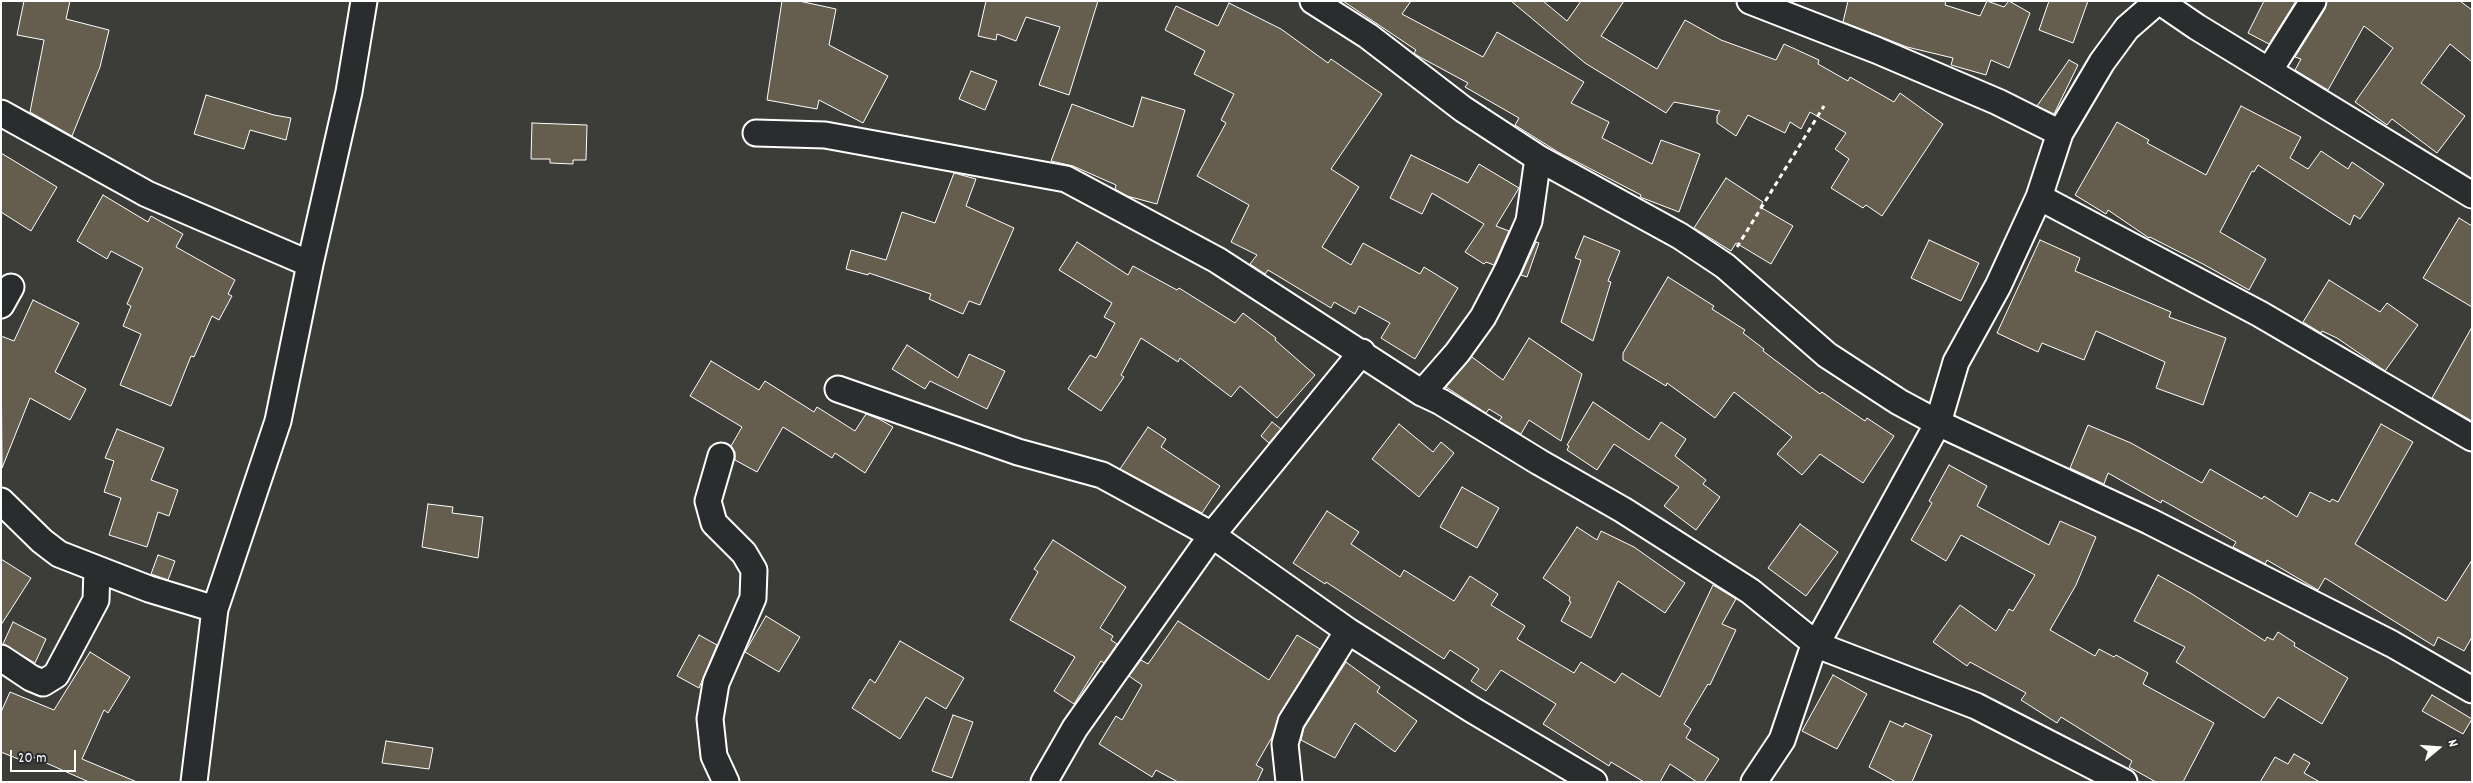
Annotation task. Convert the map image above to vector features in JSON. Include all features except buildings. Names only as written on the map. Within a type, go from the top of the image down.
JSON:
[{"type":"street","points":[[194,782],[216,609],[278,421],[310,264],[349,92],[364,1]]},
{"type":"street","points":[[1313,1],[1368,36],[1463,109],[1538,158],[1680,236],[1725,266],[1827,355],[1899,402],[1938,423],[2149,521],[2392,644],[2472,690]]},
{"type":"street","points":[[1750,1],[1876,50],[1998,102],[2060,133]]},
{"type":"street","points":[[1754,782],[1782,740],[1811,654],[1818,645],[1938,423],[1956,362],[1998,286],[2040,198],[2060,133],[2102,62],[2127,28],[2159,1],[2269,71],[2472,194]]},
{"type":"street","points":[[2269,71],[2313,1]]},
{"type":"street","points":[[1,113],[147,194],[310,264]]},
{"type":"street","points":[[756,133],[825,135],[1066,179],[1217,260],[1362,352],[1422,393],[1441,402],[1662,534],[1750,590],[1818,645],[1976,706],[2124,782]]},
{"type":"street","points":[[1422,393],[1457,353],[1483,317],[1508,268],[1529,221],[1538,158]]},
{"type":"street","points":[[2040,198],[2260,314],[2472,438]]},
{"type":"street","points":[[1044,782],[1075,728],[1212,535],[1362,352]]},
{"type":"street","points":[[838,388],[1018,452],[1102,475],[1212,535],[1348,631],[1471,709],[1594,782]]},
{"type":"street","points":[[721,456],[708,501],[714,523],[744,553],[754,570],[753,598],[716,683],[710,719],[714,756],[726,782]]},
{"type":"street","points":[[1,501],[42,541],[59,554],[149,589],[216,609]]},
{"type":"street","points":[[1,658],[31,678],[43,683],[56,675],[96,600],[97,569]]},
{"type":"street","points":[[1289,782],[1285,744],[1291,722],[1348,631]]},
{"type":"path","points":[[1725,266],[1824,106]]}]
